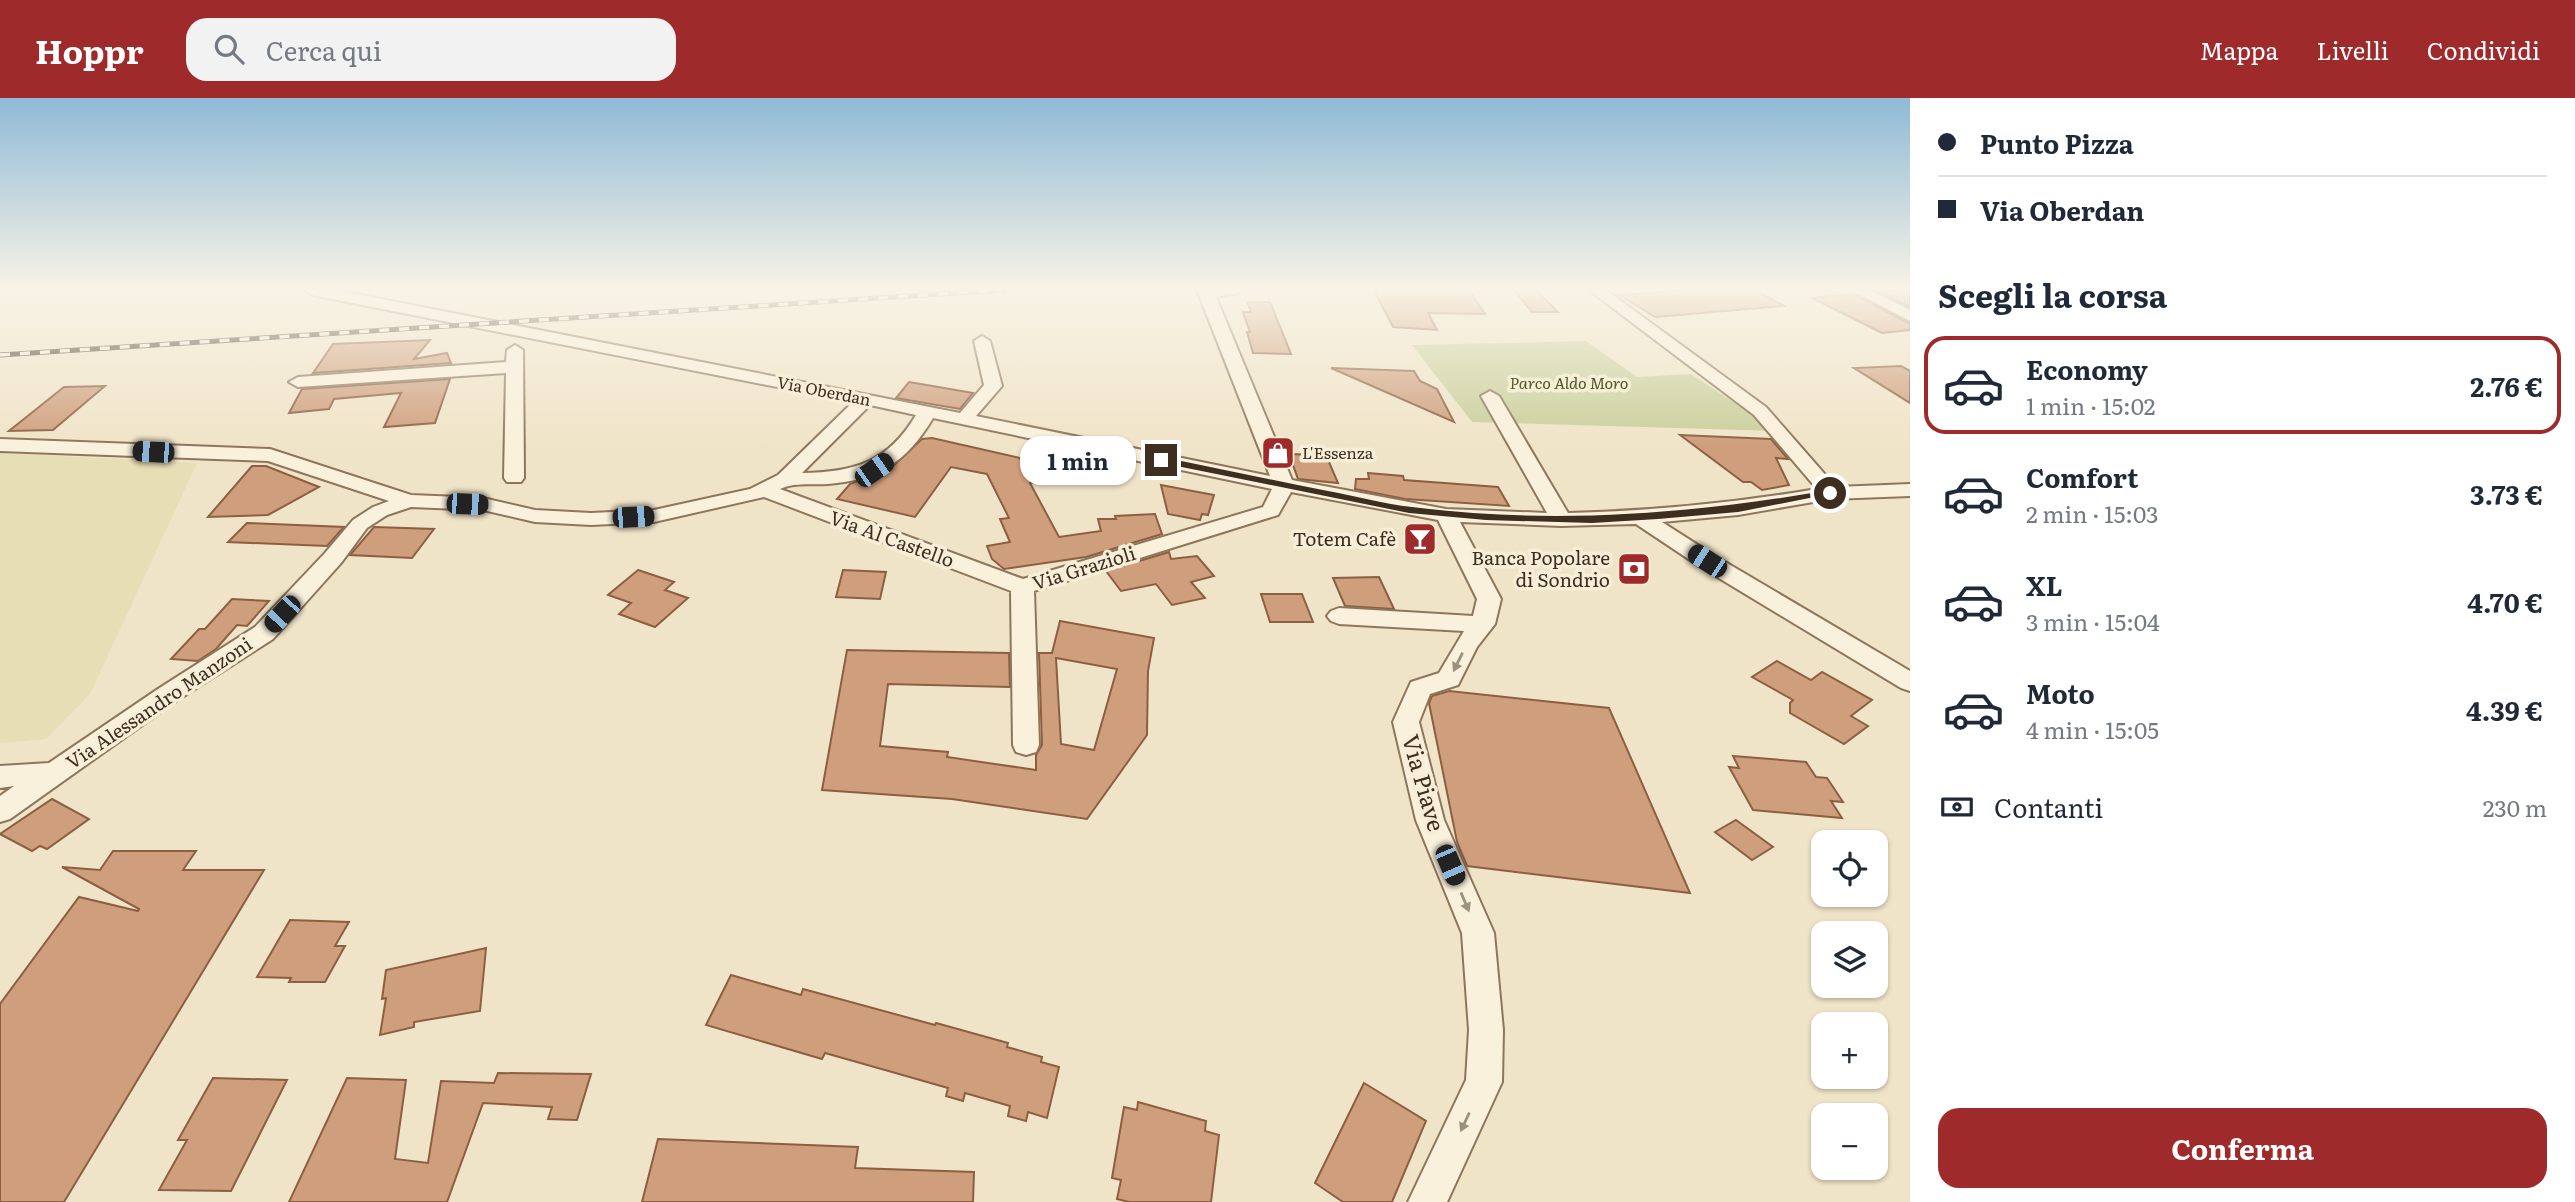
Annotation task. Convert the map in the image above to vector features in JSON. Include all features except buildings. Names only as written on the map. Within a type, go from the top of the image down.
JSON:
[{"type":"street","points":[[513,342],[515,359],[501,483],[515,512]]},
{"type":"street","points":[[298,382],[515,359],[546,342]]},
{"type":"street","name":"Via Oberdan","points":[[570,342],[1446,515],[1560,520],[1640,517],[1738,509],[1830,493],[1910,490]]},
{"type":"street","points":[[964,419],[993,386],[982,342]]},
{"type":"street","points":[[1225,342],[1284,485]]},
{"type":"street","points":[[1667,342],[1760,411],[1830,493]]},
{"type":"street","points":[[1490,396],[1560,520]]},
{"type":"street","name":"Via Alessandro Manzoni","points":[[0,811],[264,633],[333,558],[360,524],[380,512],[409,501],[483,504],[536,516],[591,519],[653,516],[702,506],[763,490],[785,479],[866,399]]},
{"type":"street","points":[[785,479],[814,479],[874,470],[900,452],[927,412]]},
{"type":"street","points":[[0,445],[270,455],[409,501]]},
{"type":"street","points":[[450,503],[501,483]]},
{"type":"street","name":"Via Grazioli","points":[[1026,745],[1022,587],[1271,511],[1284,485]]},
{"type":"street","name":"Via Al Castello","points":[[763,490],[1022,587]]},
{"type":"street","points":[[1339,616],[1483,624],[1489,599],[1446,515]]},
{"type":"street","points":[[1640,517],[1707,561],[1910,682]]},
{"type":"street","name":"Via Piave","points":[[1427,1202],[1483,1082],[1486,1030],[1478,933],[1430,820],[1406,722],[1420,688],[1449,679],[1466,644],[1483,624]]},
{"type":"street","points":[[0,777],[54,773]]},
{"type":"shaded area","points":[[0,453],[197,463],[90,694],[46,739],[0,743]]},
{"type":"green space","name":"Parco Aldo Moro","points":[[1587,342],[1637,377],[1691,374],[1777,431],[1472,422],[1412,345]]},
{"type":"railway","points":[[0,355],[208,342]]},
{"type":"place","name":"L'Essenza","points":[[1278,453]]},
{"type":"place","name":"Totem Cafè","points":[[1420,539]]},
{"type":"place","name":"Banca Popolare di Sondrio","points":[[1634,569]]},
{"type":"route","points":[[1161,460],[1409,510],[1486,517],[1592,520],[1658,516],[1738,509],[1830,493]]}]
